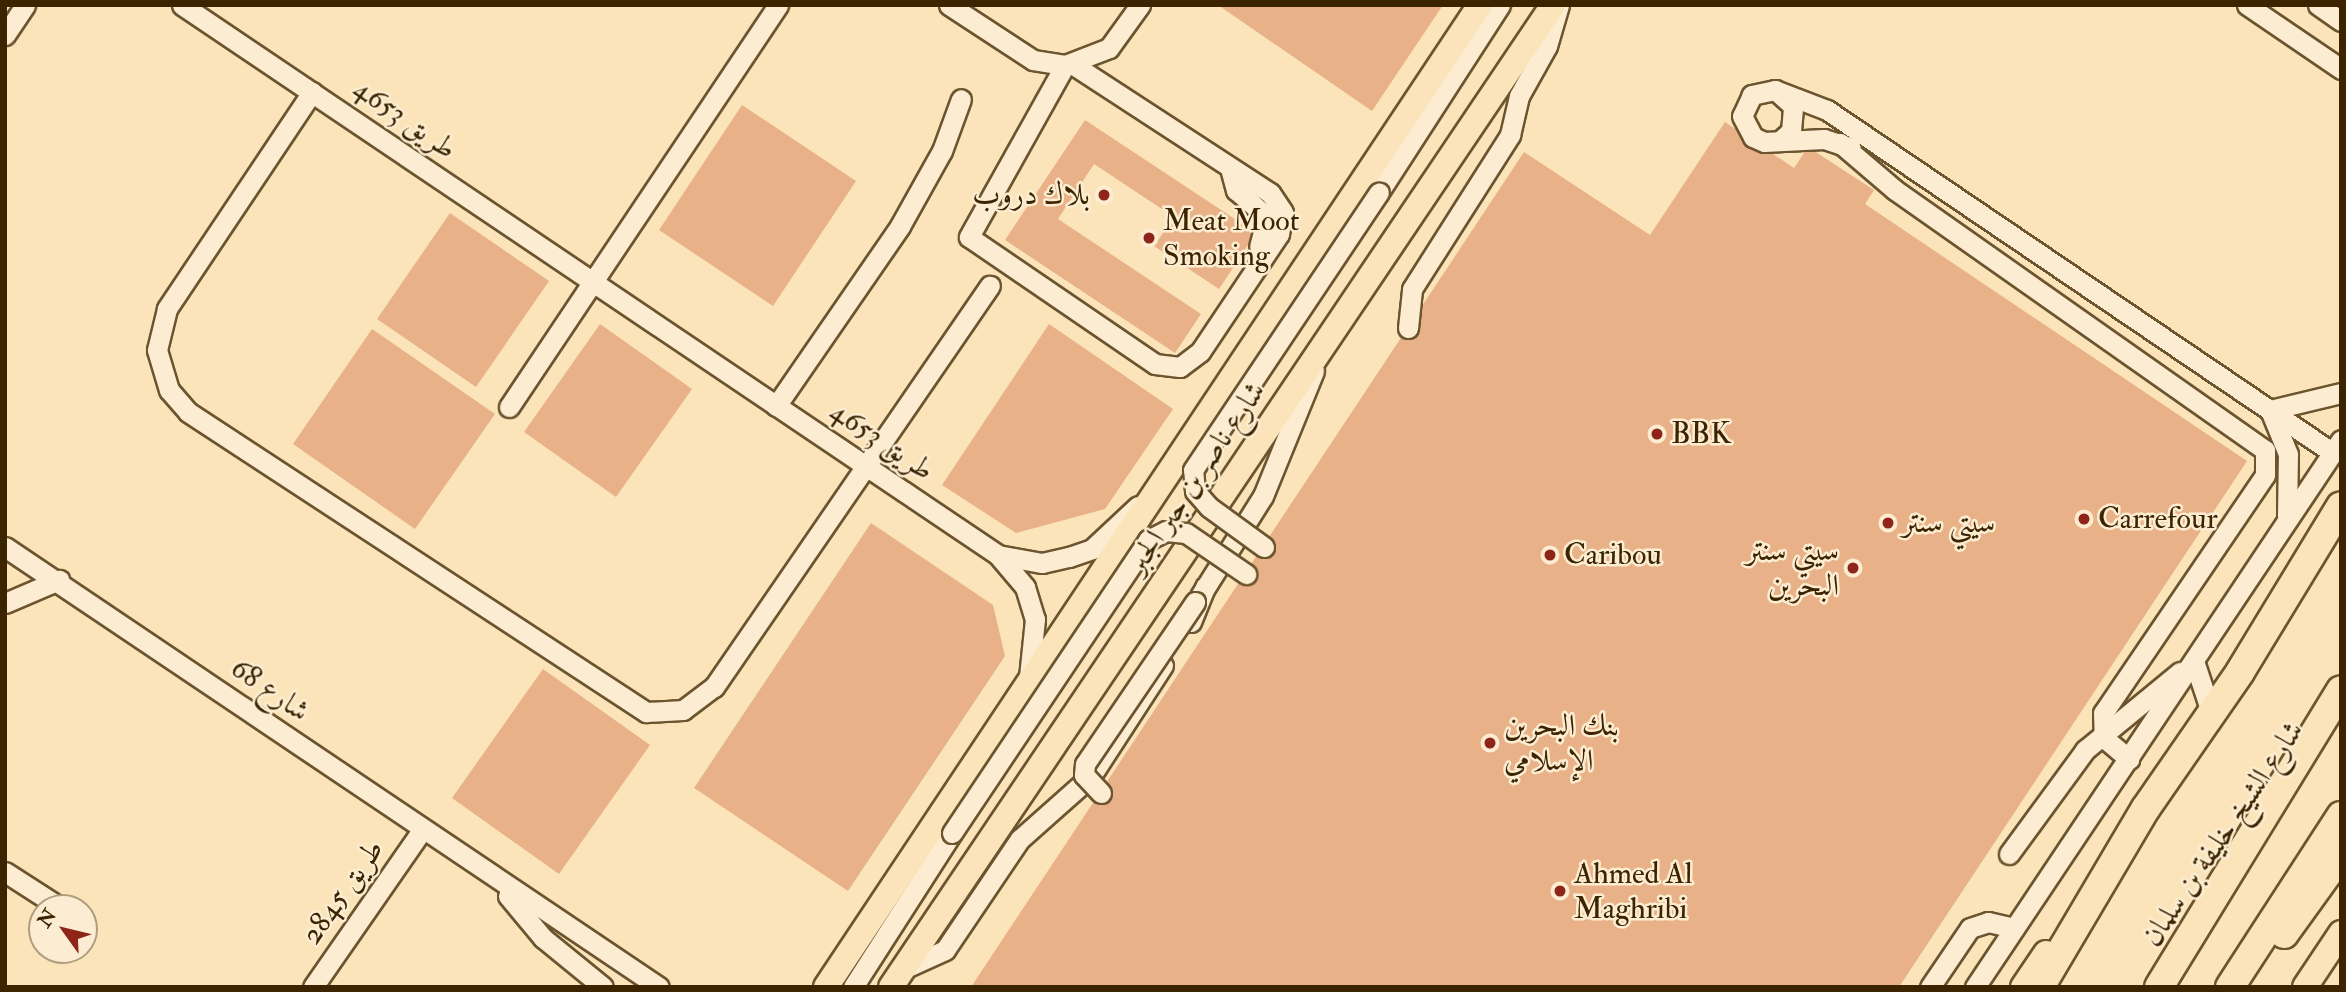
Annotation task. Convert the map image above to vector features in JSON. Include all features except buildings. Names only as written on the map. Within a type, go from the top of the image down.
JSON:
[{"type":"highway","points":[[2240,672],[2341,506]]},
{"type":"highway","points":[[2040,987],[2146,808],[2211,712],[2341,535]]},
{"type":"highway","points":[[2160,987],[2341,690]]},
{"type":"highway","name":"شارع الشيخ خليفة بن سلمان","points":[[2160,987],[2341,718]]},
{"type":"highway","points":[[2230,987],[2341,816]]},
{"type":"highway","points":[[2244,987],[2341,855]]},
{"type":"main road","name":"شارع ناصر بن جبر الجبر","points":[[826,987],[869,917],[1480,5]]},
{"type":"main road","name":"شارع ناصر بن جبر الجبر","points":[[897,978],[1553,5]]},
{"type":"main road","points":[[2023,987],[2146,808]]},
{"type":"main road","points":[[845,987],[869,917]]},
{"type":"main road","points":[[2305,987],[2341,933]]},
{"type":"main road","points":[[806,987],[854,943]]},
{"type":"street","points":[[5,35],[25,5]]},
{"type":"street","name":"طريق 4653","points":[[182,5],[593,285],[998,555],[1026,587],[1035,620],[1029,677]]},
{"type":"street","points":[[509,407],[778,5]]},
{"type":"street","points":[[949,5],[1033,60],[1070,65],[1276,198],[1283,220],[1226,313],[1194,359],[1163,368],[969,237],[1070,65],[1109,48],[1140,5]]},
{"type":"street","points":[[1264,547],[1209,507],[1195,491],[1193,470],[1500,5]]},
{"type":"street","points":[[1408,328],[1408,302],[1418,277],[1504,145],[1559,5]]},
{"type":"street","points":[[2247,5],[2341,69]]},
{"type":"street","points":[[2318,5],[2341,21]]},
{"type":"street","points":[[1775,90],[1786,96],[1795,119],[1779,147]]},
{"type":"street","points":[[1975,987],[2129,759],[2337,446],[2270,410],[2065,271],[1984,234],[1840,143],[1779,147],[1753,137],[1742,116],[1752,95],[1775,90],[1827,110],[1984,234],[2252,436],[2267,458],[2264,475],[2103,713],[2105,738],[2129,759]]},
{"type":"street","points":[[312,92],[161,322],[163,378],[177,402],[199,420],[623,701],[658,714],[683,710],[713,687],[990,286]]},
{"type":"street","points":[[776,406],[900,226],[942,150],[961,100]]},
{"type":"street","points":[[1101,793],[1084,775],[1085,764],[1200,595],[1269,484],[1323,346]]},
{"type":"street","points":[[2270,410],[2341,393]]},
{"type":"street","points":[[2270,410],[2288,454],[2286,522]]},
{"type":"street","name":"طريق 4653","points":[[998,555],[1042,563],[1093,549],[1154,491]]},
{"type":"street","points":[[853,987],[952,833],[1148,540],[1166,531],[1186,533],[1246,573]]},
{"type":"street","name":"شارع 68","points":[[5,547],[59,580],[499,884],[659,987]]},
{"type":"street","points":[[5,603],[59,580]]},
{"type":"street","points":[[897,978],[945,950],[1020,839],[1091,776],[1201,606],[1200,595]]},
{"type":"street","points":[[2008,854],[2048,795],[2105,738],[2194,661]]},
{"type":"street","points":[[2194,661],[2211,712]]},
{"type":"street","name":"طريق 2845","points":[[313,987],[422,830]]},
{"type":"street","points":[[5,872],[39,894]]},
{"type":"street","name":"شارع 68","points":[[499,884],[543,938],[603,987]]},
{"type":"street","points":[[1930,987],[1970,928],[1987,922],[2014,928]]},
{"type":"place","name":"بلاك دروب","points":[[1104,195]]},
{"type":"place","name":"Meat Moot Smoking","points":[[1149,238]]},
{"type":"place","name":"BBK","points":[[1657,434]]},
{"type":"place","name":"Carrefour","points":[[2084,519]]},
{"type":"place","name":"سيتي سنتر","points":[[1888,523]]},
{"type":"place","name":"Caribou","points":[[1550,555]]},
{"type":"place","name":"سيتي سنتر البحرين","points":[[1853,568]]},
{"type":"place","name":"بنك البحرين الإسلامي","points":[[1490,743]]},
{"type":"place","name":"Ahmed Al Maghribi","points":[[1560,891]]}]
